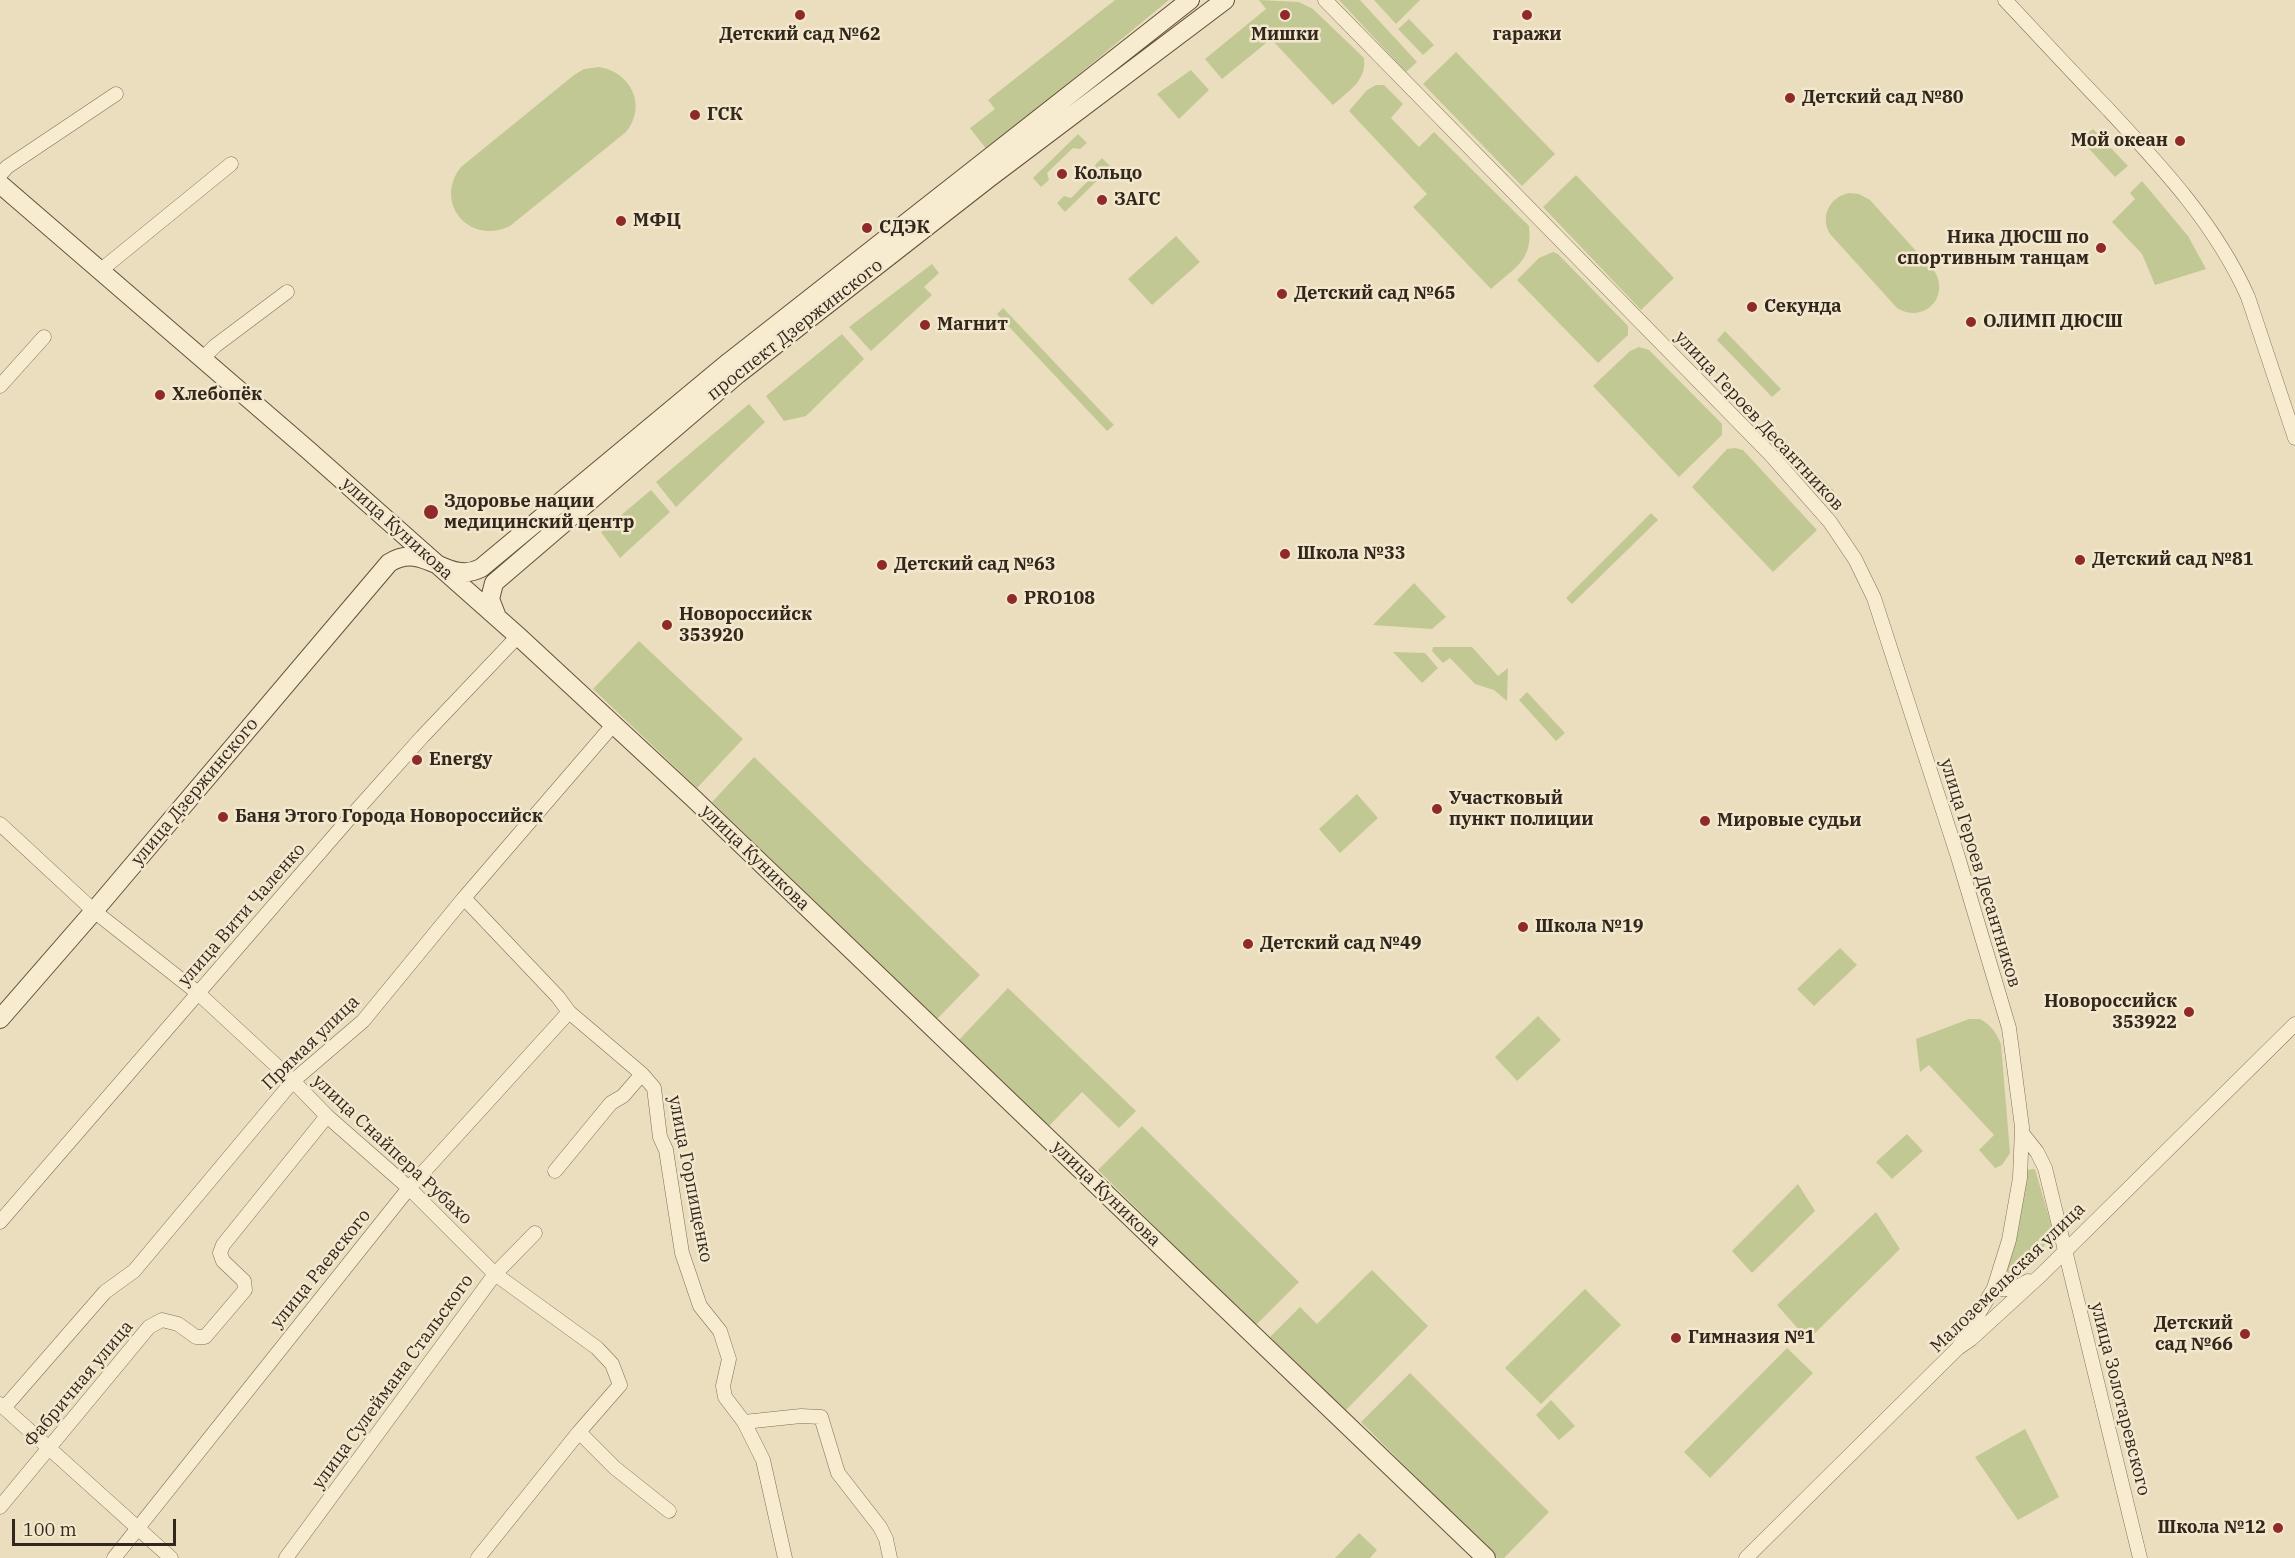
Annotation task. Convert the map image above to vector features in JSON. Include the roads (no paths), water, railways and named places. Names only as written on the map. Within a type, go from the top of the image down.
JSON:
[{"type":"street","name":"проспект Дзержинского","points":[[481,568],[1190,0]]},
{"type":"street","name":"проспект Дзержинского","points":[[494,583],[733,368],[1225,0]]},
{"type":"street","name":"улица Героев Десантников","points":[[1325,0],[1771,455],[1830,522],[1855,559],[1874,598],[1958,857],[2009,1028],[2022,1133],[2037,1152],[2045,1168],[2065,1250]]},
{"type":"street","points":[[2005,0],[2177,185],[2216,238],[2248,297],[2295,438]]},
{"type":"street","points":[[0,176],[7,167],[116,94]]},
{"type":"street","points":[[101,270],[231,164]]},
{"type":"street","name":"улица Куникова","points":[[0,184],[203,358],[518,636],[710,815],[1486,1558]]},
{"type":"street","points":[[203,358],[215,346],[287,292]]},
{"type":"street","points":[[0,386],[44,337]]},
{"type":"street","points":[[387,521],[392,530],[395,546],[389,563]]},
{"type":"street","points":[[389,563],[399,557],[414,555],[436,565],[464,573],[481,568]]},
{"type":"street","name":"улица Дзержинского","points":[[0,1019],[389,563]]},
{"type":"street","points":[[470,592],[481,568]]},
{"type":"street","points":[[470,592],[494,583]]},
{"type":"street","points":[[494,583],[490,599],[500,621]]},
{"type":"street","name":"улица Вити Чаленко","points":[[0,1222],[422,737],[518,636]]},
{"type":"street","name":"Прямая улица","points":[[2,1406],[105,1292],[134,1271],[293,1081],[363,1021],[464,898],[614,725]]},
{"type":"street","name":"улица Снайпера Рубахо","points":[[0,824],[94,911],[198,993],[293,1081],[327,1116],[409,1188],[495,1274],[597,1348],[612,1364],[620,1385],[579,1432]]},
{"type":"street","name":"улица Горпищенко","points":[[464,898],[558,997],[568,1012],[642,1074],[654,1088],[660,1137],[666,1150],[682,1253],[700,1306],[720,1331],[729,1359],[723,1386],[725,1397],[744,1422],[763,1460],[785,1558]]},
{"type":"street","name":"улица Раевского","points":[[114,1558],[409,1188],[568,1012]]},
{"type":"street","name":"Малоземельская улица","points":[[1746,1558],[1958,1348],[1971,1339],[2041,1275],[2295,1024]]},
{"type":"street","points":[[555,1171],[611,1103],[623,1096],[642,1074]]},
{"type":"street","name":"Фабричная улица","points":[[0,1508],[150,1327],[162,1320],[177,1324],[195,1337],[205,1337],[245,1290],[244,1281],[224,1261],[220,1253],[223,1245],[327,1116]]},
{"type":"street","points":[[1958,1348],[1994,1288],[2009,1240],[2020,1178],[2022,1133]]},
{"type":"street","name":"улица Сулеймана Стальского","points":[[286,1558],[495,1274],[535,1233]]},
{"type":"street","name":"улица Золотаревского","points":[[2065,1250],[2140,1558]]},
{"type":"street","points":[[1994,1288],[2004,1290],[2016,1288],[2041,1275]]},
{"type":"street","points":[[2,1406],[171,1558]]},
{"type":"street","points":[[744,1422],[801,1416],[821,1417],[838,1473],[880,1527],[886,1539],[890,1558]]},
{"type":"street","points":[[478,1558],[579,1432],[615,1468],[669,1511]]},
{"type":"place","name":"Детский сад №62","points":[[800,15]]},
{"type":"place","name":"Мишки","points":[[1285,15]]},
{"type":"place","name":"гаражи","points":[[1527,15]]},
{"type":"place","name":"Детский сад №80","points":[[1790,98]]},
{"type":"place","name":"ГСК","points":[[695,115]]},
{"type":"place","name":"Мой океан","points":[[2180,141]]},
{"type":"place","name":"Кольцо","points":[[1062,174]]},
{"type":"place","name":"ЗАГС","points":[[1102,200]]},
{"type":"place","name":"МФЦ","points":[[621,221]]},
{"type":"place","name":"СДЭК","points":[[867,228]]},
{"type":"place","name":"Ника ДЮСШ по спортивным танцам","points":[[2101,248]]},
{"type":"place","name":"Детский сад №65","points":[[1282,294]]},
{"type":"place","name":"Секунда","points":[[1752,307]]},
{"type":"place","name":"ОЛИМП ДЮСШ","points":[[1971,322]]},
{"type":"place","name":"Магнит","points":[[925,325]]},
{"type":"place","name":"Хлебопёк","points":[[160,395]]},
{"type":"place","name":"Здоровье нации медицинский центр","points":[[431,512]]},
{"type":"place","name":"Школа №33","points":[[1285,554]]},
{"type":"place","name":"Детский сад №81","points":[[2080,560]]},
{"type":"place","name":"Детский сад №63","points":[[882,565]]},
{"type":"place","name":"PRO108","points":[[1012,599]]},
{"type":"place","name":"Новороссийск 353920","points":[[667,625]]},
{"type":"place","name":"Energy","points":[[417,760]]},
{"type":"place","name":"Участковый пункт полиции","points":[[1437,809]]},
{"type":"place","name":"Баня Этого Города Новороссийск","points":[[223,817]]},
{"type":"place","name":"Мировые судьи","points":[[1705,821]]},
{"type":"place","name":"Школа №19","points":[[1523,927]]},
{"type":"place","name":"Детский сад №49","points":[[1248,944]]},
{"type":"place","name":"Новороссийск 353922","points":[[2189,1012]]},
{"type":"place","name":"Детский сад №66","points":[[2245,1334]]},
{"type":"place","name":"Гимназия №1","points":[[1676,1338]]},
{"type":"place","name":"Школа №12","points":[[2278,1528]]}]
